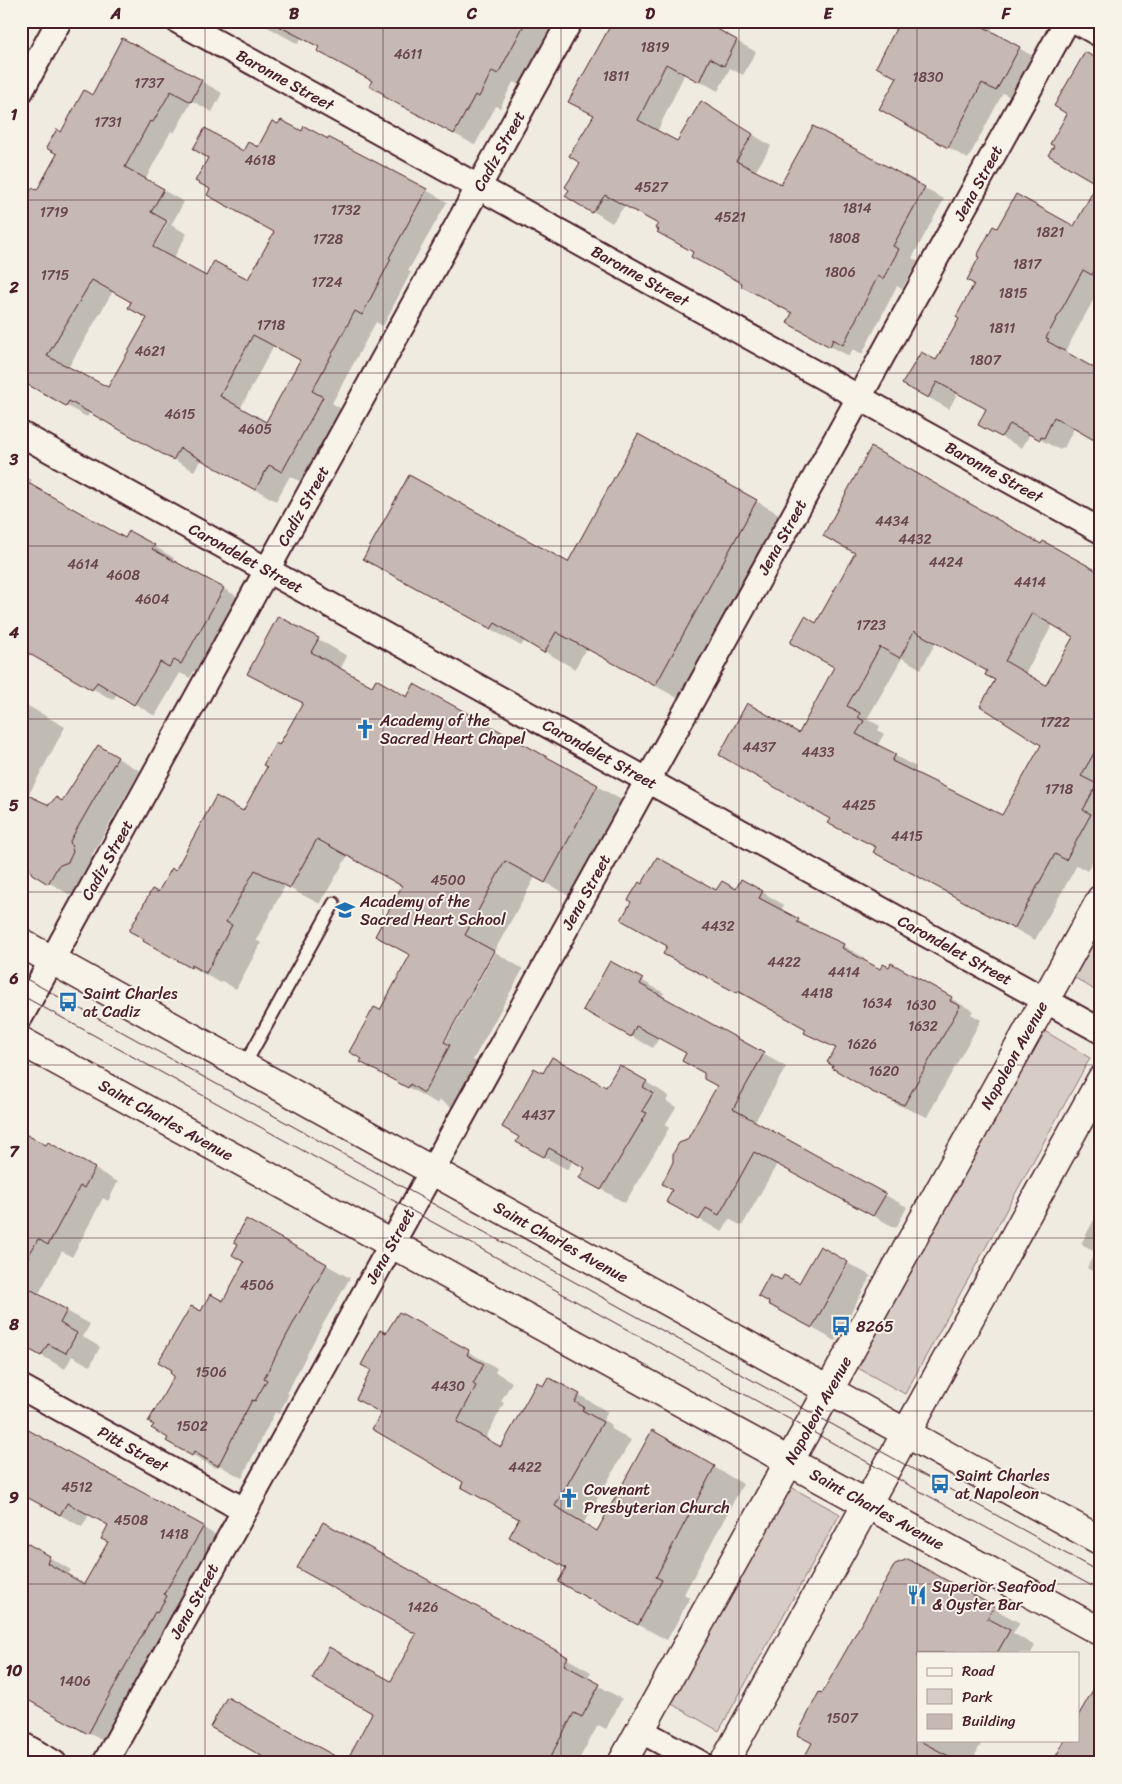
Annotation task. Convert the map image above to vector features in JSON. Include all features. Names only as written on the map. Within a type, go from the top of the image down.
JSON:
[{"type":"main road","name":"Napoleon Avenue","points":[[622,1763],[1101,899]]},
{"type":"main road","name":"Saint Charles Avenue","points":[[21,943],[1101,1541]]},
{"type":"main road","name":"Saint Charles Avenue","points":[[21,1041],[1101,1632]]},
{"type":"main road","points":[[724,1763],[1101,1080]]},
{"type":"street","points":[[21,91],[60,21]]},
{"type":"street","name":"Baronne Street","points":[[178,21],[1101,531]]},
{"type":"street","name":"Cadiz Street","points":[[21,1016],[570,21]]},
{"type":"street","name":"Jena Street","points":[[105,1763],[1067,21]]},
{"type":"street","points":[[1076,21],[1101,35]]},
{"type":"street","name":"Carondelet Street","points":[[21,434],[1101,1031]]},
{"type":"street","name":"Pitt Street","points":[[21,1387],[244,1510]]},
{"type":"street","points":[[640,1730],[700,1763]]},
{"type":"street","points":[[21,1744],[54,1763]]},
{"type":"lane","points":[[244,1066],[334,903]]},
{"type":"green space","points":[[1101,924],[1101,994],[1072,976]]},
{"type":"green space","points":[[1043,1030],[1090,1058],[905,1394],[856,1367]]},
{"type":"green space","points":[[789,1486],[840,1514],[719,1731],[670,1703]]},
{"type":"building","points":[[269,21],[526,21],[498,74],[492,71],[479,97],[475,95],[454,134],[383,96],[384,94],[369,86],[372,81],[317,51],[319,47]]},
{"type":"building","points":[[613,21],[703,21],[737,40],[724,66],[710,58],[699,82],[666,64],[638,120],[677,141],[701,101],[753,134],[736,161],[781,184],[813,126],[925,187],[893,246],[899,249],[883,279],[878,276],[843,345],[833,339],[830,347],[787,323],[792,313],[741,286],[742,283],[691,257],[693,252],[657,232],[659,230],[655,228],[658,224],[605,195],[592,213],[565,196],[569,190],[565,187],[580,163],[569,156],[594,115],[568,102]]},
{"type":"building","points":[[900,21],[973,21],[1020,47],[996,91],[982,83],[948,148],[879,109],[897,78],[876,67]]},
{"type":"building","points":[[122,38],[202,80],[191,102],[171,91],[153,122],[150,121],[125,167],[164,189],[151,212],[167,221],[153,247],[206,276],[214,261],[248,279],[274,232],[207,195],[210,189],[195,181],[208,158],[193,149],[205,128],[243,151],[248,142],[258,147],[272,121],[278,124],[281,120],[302,131],[304,126],[427,189],[389,258],[391,259],[362,315],[355,311],[312,391],[323,397],[282,472],[269,465],[255,490],[180,448],[173,460],[69,401],[66,406],[21,381],[21,207],[32,188],[37,190],[57,154],[46,148],[57,129],[61,132],[84,90],[92,95]],"holes":[[[92,280],[131,302],[128,308],[147,318],[108,387],[47,356]],[[253,335],[300,360],[266,422],[220,396]]]},
{"type":"building","points":[[1085,52],[1101,61],[1101,273],[1095,269],[1092,275],[1083,270],[1046,338],[1049,339],[1047,341],[1101,372],[1101,444],[1054,417],[1044,438],[1041,437],[1040,440],[1010,424],[1001,437],[978,425],[986,409],[937,382],[928,398],[902,384],[921,352],[936,360],[959,319],[956,317],[974,284],[967,280],[979,257],[977,256],[993,226],[997,228],[1016,194],[1074,226],[1097,184],[1048,155],[1054,146],[1050,144],[1067,114],[1054,106]]},
{"type":"building","points":[[638,434],[757,500],[655,686],[556,632],[544,653],[495,623],[491,629],[363,559],[409,475],[568,562]]},
{"type":"building","points":[[871,447],[1041,544],[1043,541],[1101,573],[1101,741],[1081,776],[1097,784],[1083,810],[1091,814],[1066,860],[1055,854],[1014,929],[873,852],[876,847],[827,823],[830,819],[719,755],[747,703],[799,733],[834,667],[790,643],[805,616],[816,623],[855,553],[823,536]],"holes":[[[1032,613],[1073,637],[1046,685],[1005,661]],[[914,631],[987,671],[985,675],[995,680],[980,706],[1041,745],[1002,815],[892,761],[896,754],[856,734],[864,721],[858,717],[860,713],[847,706],[880,647],[900,658]]]},
{"type":"building","points":[[21,479],[125,538],[129,531],[155,545],[152,549],[224,588],[181,664],[174,660],[169,667],[160,662],[134,705],[97,682],[92,690],[21,649]]},
{"type":"building","points":[[278,616],[319,638],[311,652],[372,686],[376,679],[407,697],[414,684],[598,785],[545,883],[505,861],[465,935],[494,951],[444,1042],[450,1045],[424,1093],[410,1084],[408,1088],[360,1062],[362,1059],[349,1052],[374,1007],[380,1010],[410,955],[375,936],[402,886],[317,839],[290,888],[255,870],[226,922],[232,925],[206,973],[192,965],[191,968],[129,931],[152,889],[158,892],[172,868],[175,871],[216,796],[243,811],[267,767],[263,765],[276,743],[279,745],[303,703],[247,674]]},
{"type":"building","points":[[98,745],[118,757],[70,841],[73,852],[68,862],[58,866],[48,884],[32,874],[28,866],[21,862],[21,792],[49,805],[56,797],[62,801]]},
{"type":"building","points":[[657,857],[716,890],[722,881],[736,889],[741,879],[763,891],[759,898],[799,919],[797,922],[844,944],[842,948],[880,969],[883,964],[889,967],[891,963],[952,997],[950,1001],[960,1006],[904,1105],[872,1092],[832,1068],[833,1066],[827,1062],[836,1048],[804,1033],[806,1029],[738,991],[737,993],[663,954],[667,946],[621,920],[631,902],[628,900],[639,882],[642,884]]},
{"type":"building","points":[[610,961],[643,979],[640,984],[764,1053],[733,1109],[886,1194],[873,1216],[754,1152],[719,1215],[706,1208],[699,1220],[666,1202],[672,1190],[662,1184],[673,1162],[673,1154],[679,1143],[687,1140],[717,1086],[704,1079],[704,1073],[682,1061],[686,1053],[636,1026],[631,1037],[583,1010]]},
{"type":"building","points":[[552,1057],[606,1087],[619,1065],[647,1081],[643,1087],[653,1093],[642,1111],[647,1113],[601,1190],[579,1178],[585,1168],[549,1148],[544,1157],[516,1142],[519,1137],[502,1127],[534,1068],[543,1073]]},
{"type":"building","points":[[21,1132],[46,1145],[48,1142],[95,1168],[84,1188],[80,1186],[48,1245],[38,1239],[21,1270]]},
{"type":"building","points":[[246,1219],[327,1264],[264,1378],[267,1380],[255,1401],[252,1400],[218,1466],[194,1452],[192,1456],[166,1441],[168,1438],[151,1428],[154,1425],[148,1422],[174,1376],[170,1373],[172,1370],[158,1362],[191,1306],[201,1311],[210,1294],[223,1301],[244,1262],[232,1255],[238,1244],[234,1242]]},
{"type":"building","points":[[820,1246],[848,1262],[812,1328],[768,1304],[769,1302],[758,1296],[770,1274],[781,1280],[784,1275],[799,1283]]},
{"type":"building","points":[[21,1284],[67,1310],[60,1323],[77,1333],[66,1353],[48,1344],[41,1356],[21,1345]]},
{"type":"building","points":[[399,1312],[469,1350],[467,1355],[484,1364],[473,1384],[476,1386],[457,1422],[501,1447],[537,1382],[543,1386],[548,1377],[580,1394],[575,1402],[584,1407],[582,1410],[603,1422],[555,1506],[597,1531],[652,1430],[715,1466],[656,1577],[662,1580],[638,1625],[558,1582],[566,1568],[509,1537],[519,1519],[461,1487],[463,1482],[372,1429],[381,1413],[356,1399],[371,1370],[361,1365],[380,1330],[386,1333]]},
{"type":"building","points":[[21,1426],[204,1526],[164,1594],[167,1596],[157,1613],[155,1612],[88,1734],[21,1696],[21,1540],[50,1556],[47,1563],[84,1584],[108,1542],[101,1539],[108,1525],[67,1503],[60,1515],[21,1494]]},
{"type":"building","points":[[323,1522],[568,1657],[564,1665],[600,1684],[582,1717],[574,1713],[547,1763],[274,1763],[210,1727],[227,1697],[346,1762],[372,1713],[312,1679],[329,1647],[391,1681],[416,1634],[297,1568]]},
{"type":"building","points":[[908,1559],[995,1607],[987,1618],[1010,1630],[998,1652],[917,1652],[917,1742],[922,1742],[962,1763],[801,1763],[812,1743],[797,1735],[819,1692],[822,1693],[895,1564]]},
{"type":"building","points":[[1101,1676],[1101,1763],[1052,1763],[1064,1742],[1080,1742],[1080,1713]]},
{"type":"tram line","points":[[21,976],[1101,1573]]},
{"type":"tram line","points":[[21,995],[1101,1591]]},
{"type":"place","name":"Academy of the Sacred Heart Chapel","points":[[365,729]]},
{"type":"place","name":"Academy of the Sacred Heart School","points":[[345,910]]},
{"type":"place","name":"Saint Charles at Cadiz","points":[[68,1002]]},
{"type":"place","name":"8265","points":[[841,1326]]},
{"type":"place","name":"Saint Charles at Napoleon","points":[[940,1484]]},
{"type":"place","name":"Covenant Presbyterian Church","points":[[569,1498]]},
{"type":"place","name":"Superior Seafood & Oyster Bar","points":[[917,1595]]}]
